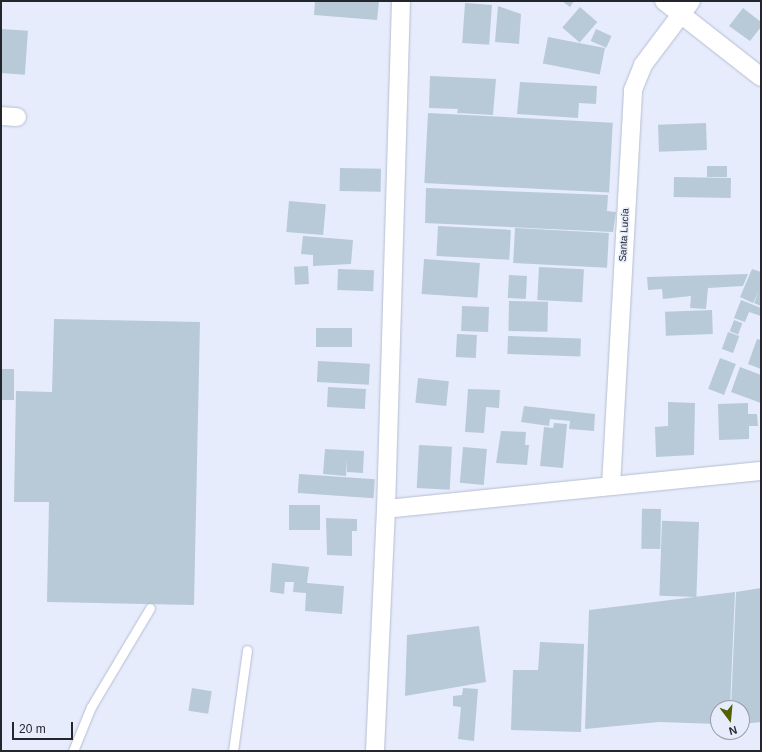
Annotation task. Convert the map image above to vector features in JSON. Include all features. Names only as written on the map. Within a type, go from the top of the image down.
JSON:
[{"type":"street","points":[[375,751],[386,509],[401,1]]},
{"type":"street","points":[[664,1],[685,7],[761,77]]},
{"type":"street","name":"Santa Lucía","points":[[611,486],[634,90],[643,65],[685,7]]},
{"type":"street","points":[[386,509],[761,471]]},
{"type":"lane","points":[[73,751],[91,706],[150,608]]},
{"type":"lane","points":[[233,751],[247,650]]},
{"type":"building","points":[[315,1],[379,1],[377,20],[314,15]]},
{"type":"building","points":[[562,1],[574,1],[570,7]]},
{"type":"building","points":[[465,3],[492,5],[489,45],[462,43]]},
{"type":"building","points":[[498,6],[521,14],[519,44],[495,42]]},
{"type":"building","points":[[580,7],[597,22],[580,42],[562,27]]},
{"type":"building","points":[[743,8],[761,22],[761,27],[750,41],[729,26]]},
{"type":"building","points":[[2,29],[28,31],[25,75],[1,73]]},
{"type":"building","points":[[596,29],[612,36],[606,48],[591,41]]},
{"type":"building","points":[[548,37],[605,48],[600,75],[543,64]]},
{"type":"building","points":[[430,76],[496,79],[493,115],[457,113],[458,109],[429,108]]},
{"type":"building","points":[[520,82],[597,86],[596,104],[579,103],[578,118],[517,114]]},
{"type":"building","points":[[428,113],[613,123],[609,193],[424,183]]},
{"type":"building","points":[[706,123],[707,150],[659,152],[658,125]]},
{"type":"building","points":[[707,166],[727,166],[727,177],[707,177]]},
{"type":"building","points":[[340,168],[381,169],[381,192],[340,191]]},
{"type":"building","points":[[674,177],[731,178],[731,198],[674,197]]},
{"type":"building","points":[[426,188],[608,195],[607,211],[616,212],[613,232],[425,223]]},
{"type":"building","points":[[289,201],[326,204],[323,235],[286,232]]},
{"type":"building","points":[[438,226],[511,230],[509,260],[436,256]]},
{"type":"building","points":[[515,228],[609,233],[607,268],[513,263]]},
{"type":"building","points":[[303,236],[353,240],[351,264],[313,266],[313,255],[301,254]]},
{"type":"building","points":[[424,259],[480,263],[477,298],[422,294]]},
{"type":"building","points":[[308,266],[309,284],[295,285],[294,267]]},
{"type":"building","points":[[539,267],[584,269],[582,302],[537,300]]},
{"type":"building","points":[[338,269],[374,270],[373,291],[337,290]]},
{"type":"building","points":[[752,269],[761,272],[761,306],[754,303],[759,291],[753,303],[740,297]]},
{"type":"building","points":[[748,274],[743,286],[708,288],[706,309],[690,308],[691,296],[663,299],[662,289],[648,290],[647,277]]},
{"type":"building","points":[[509,275],[527,276],[526,299],[508,298]]},
{"type":"building","points":[[741,300],[761,308],[761,316],[749,312],[745,322],[734,318]]},
{"type":"building","points":[[509,301],[548,302],[547,332],[508,331]]},
{"type":"building","points":[[462,306],[489,307],[488,332],[461,331]]},
{"type":"building","points":[[712,310],[713,334],[666,336],[665,312]]},
{"type":"building","points":[[54,319],[200,322],[194,605],[47,602],[49,502],[14,502],[16,391],[52,392]]},
{"type":"building","points":[[734,320],[742,323],[738,334],[730,331]]},
{"type":"building","points":[[316,328],[352,328],[352,347],[316,347]]},
{"type":"building","points":[[728,332],[739,336],[733,353],[722,349]]},
{"type":"building","points":[[457,334],[477,335],[476,358],[456,357]]},
{"type":"building","points":[[508,336],[581,339],[580,357],[507,354]]},
{"type":"building","points":[[757,339],[761,340],[761,369],[748,364]]},
{"type":"building","points":[[720,358],[736,364],[724,395],[708,389]]},
{"type":"building","points":[[318,361],[370,364],[369,385],[317,382]]},
{"type":"building","points":[[740,367],[761,375],[761,403],[731,392]]},
{"type":"building","points":[[1,369],[14,369],[14,400],[1,400]]},
{"type":"building","points":[[418,378],[449,381],[446,406],[415,403]]},
{"type":"building","points":[[328,387],[366,389],[365,409],[327,407]]},
{"type":"building","points":[[468,389],[500,390],[499,408],[486,407],[484,433],[465,432]]},
{"type":"building","points":[[668,402],[695,403],[694,455],[656,457],[655,427],[668,426]]},
{"type":"building","points":[[748,403],[748,414],[757,414],[758,426],[749,426],[749,439],[719,440],[718,404]]},
{"type":"building","points":[[524,406],[595,414],[594,431],[569,429],[570,421],[550,419],[551,411],[549,426],[521,422]]},
{"type":"building","points":[[554,423],[567,424],[563,468],[540,466],[544,427],[553,428]]},
{"type":"building","points":[[501,431],[526,432],[525,445],[529,445],[527,465],[496,463]]},
{"type":"building","points":[[419,445],[452,447],[450,490],[417,488]]},
{"type":"building","points":[[463,447],[487,449],[484,485],[460,483]]},
{"type":"building","points":[[325,449],[364,451],[363,473],[347,472],[347,459],[346,476],[323,474]]},
{"type":"building","points":[[299,474],[375,479],[373,498],[298,493]]},
{"type":"building","points":[[289,505],[320,505],[320,530],[289,530]]},
{"type":"building","points":[[642,509],[661,509],[660,549],[641,549]]},
{"type":"building","points":[[326,518],[357,519],[357,531],[352,531],[352,556],[327,555]]},
{"type":"building","points":[[662,521],[699,522],[696,597],[659,596]]},
{"type":"building","points":[[272,563],[309,567],[307,583],[344,586],[342,614],[305,611],[306,593],[293,592],[294,582],[285,582],[284,594],[270,592]]},
{"type":"building","points":[[761,588],[761,722],[750,723],[750,700],[731,700],[736,592]]},
{"type":"building","points":[[735,592],[730,700],[710,700],[710,724],[659,722],[585,729],[589,610]]},
{"type":"building","points":[[479,626],[486,682],[405,696],[407,635]]},
{"type":"building","points":[[540,642],[584,644],[581,732],[511,730],[513,670],[538,670]]},
{"type":"building","points":[[192,688],[212,691],[208,714],[188,711]]},
{"type":"building","points":[[463,688],[478,689],[474,741],[458,739],[461,707],[453,706],[453,696],[462,695]]}]
